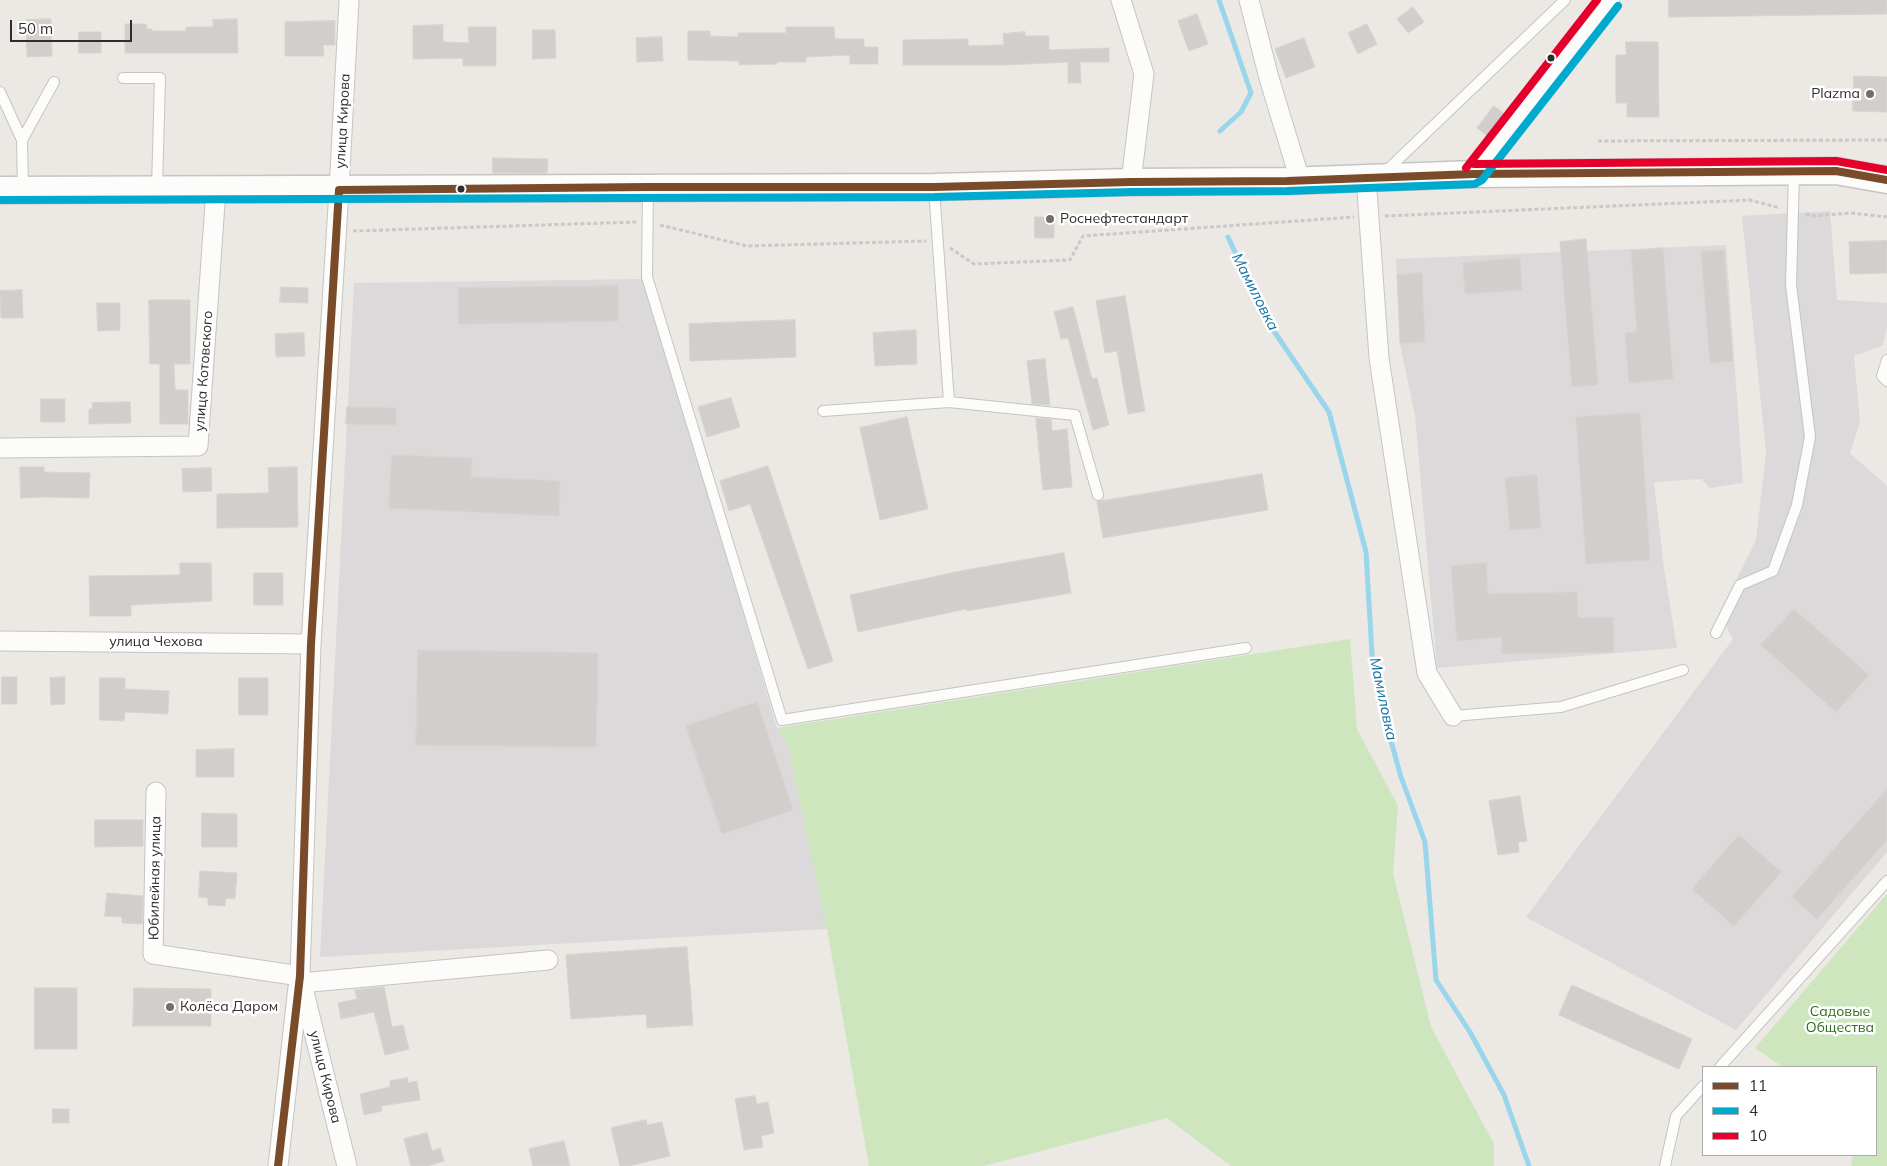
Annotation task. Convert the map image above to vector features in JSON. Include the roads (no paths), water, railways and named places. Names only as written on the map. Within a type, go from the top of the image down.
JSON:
[{"type":"street","name":"улица Кирова","points":[[348,0],[337,231],[311,644],[300,979],[348,1166]]},
{"type":"street","points":[[1121,0],[1144,74],[1130,182]]},
{"type":"street","points":[[1249,0],[1269,78],[1300,180]]},
{"type":"street","points":[[1474,174],[1610,0]]},
{"type":"street","points":[[11,190],[934,187],[1300,180],[1474,174],[1794,171],[1836,171],[1887,180]]},
{"type":"street","points":[[1373,177],[1369,216],[1379,358],[1427,673],[1453,716]]},
{"type":"street","name":"улица Котовского","points":[[0,448],[198,446],[216,189]]},
{"type":"street","name":"улица Чехова","points":[[0,641],[311,644]]},
{"type":"street","name":"Юбилейная улица","points":[[156,792],[154,954],[300,979]]},
{"type":"street","points":[[278,1166],[300,979],[548,960]]},
{"type":"lane","points":[[1373,177],[1565,0]]},
{"type":"lane","points":[[123,78],[160,78],[157,189]]},
{"type":"lane","points":[[11,190],[22,140],[54,82]]},
{"type":"lane","points":[[0,92],[22,140]]},
{"type":"lane","points":[[1716,633],[1740,585],[1773,571],[1796,505],[1810,437],[1791,285],[1794,171]]},
{"type":"lane","points":[[648,187],[647,277],[782,720],[1246,648]]},
{"type":"lane","points":[[934,187],[949,402]]},
{"type":"lane","points":[[1887,360],[1882,376],[1887,381]]},
{"type":"lane","points":[[823,411],[949,402],[1075,415],[1098,495]]},
{"type":"lane","points":[[1453,716],[1561,707],[1683,670]]},
{"type":"lane","points":[[1721,1066],[1887,881]]},
{"type":"lane","points":[[1664,1166],[1676,1116],[1702,1087]]},
{"type":"waterway","points":[[1219,0],[1251,93],[1241,112],[1220,131]]},
{"type":"waterway","name":"Мамиловка","points":[[1228,237],[1265,318],[1329,412],[1366,552],[1372,654],[1379,698],[1401,777],[1425,842],[1436,980],[1470,1032],[1504,1095],[1529,1166]]},
{"type":"place","name":"Plazma","points":[[1870,94]]},
{"type":"place","name":"Роснефтестандарт","points":[[1050,219]]},
{"type":"place","name":"Колёса Даром","points":[[170,1007]]},
{"type":"park label","name":"Садовые Общества","points":[[1840,1020]]}]
